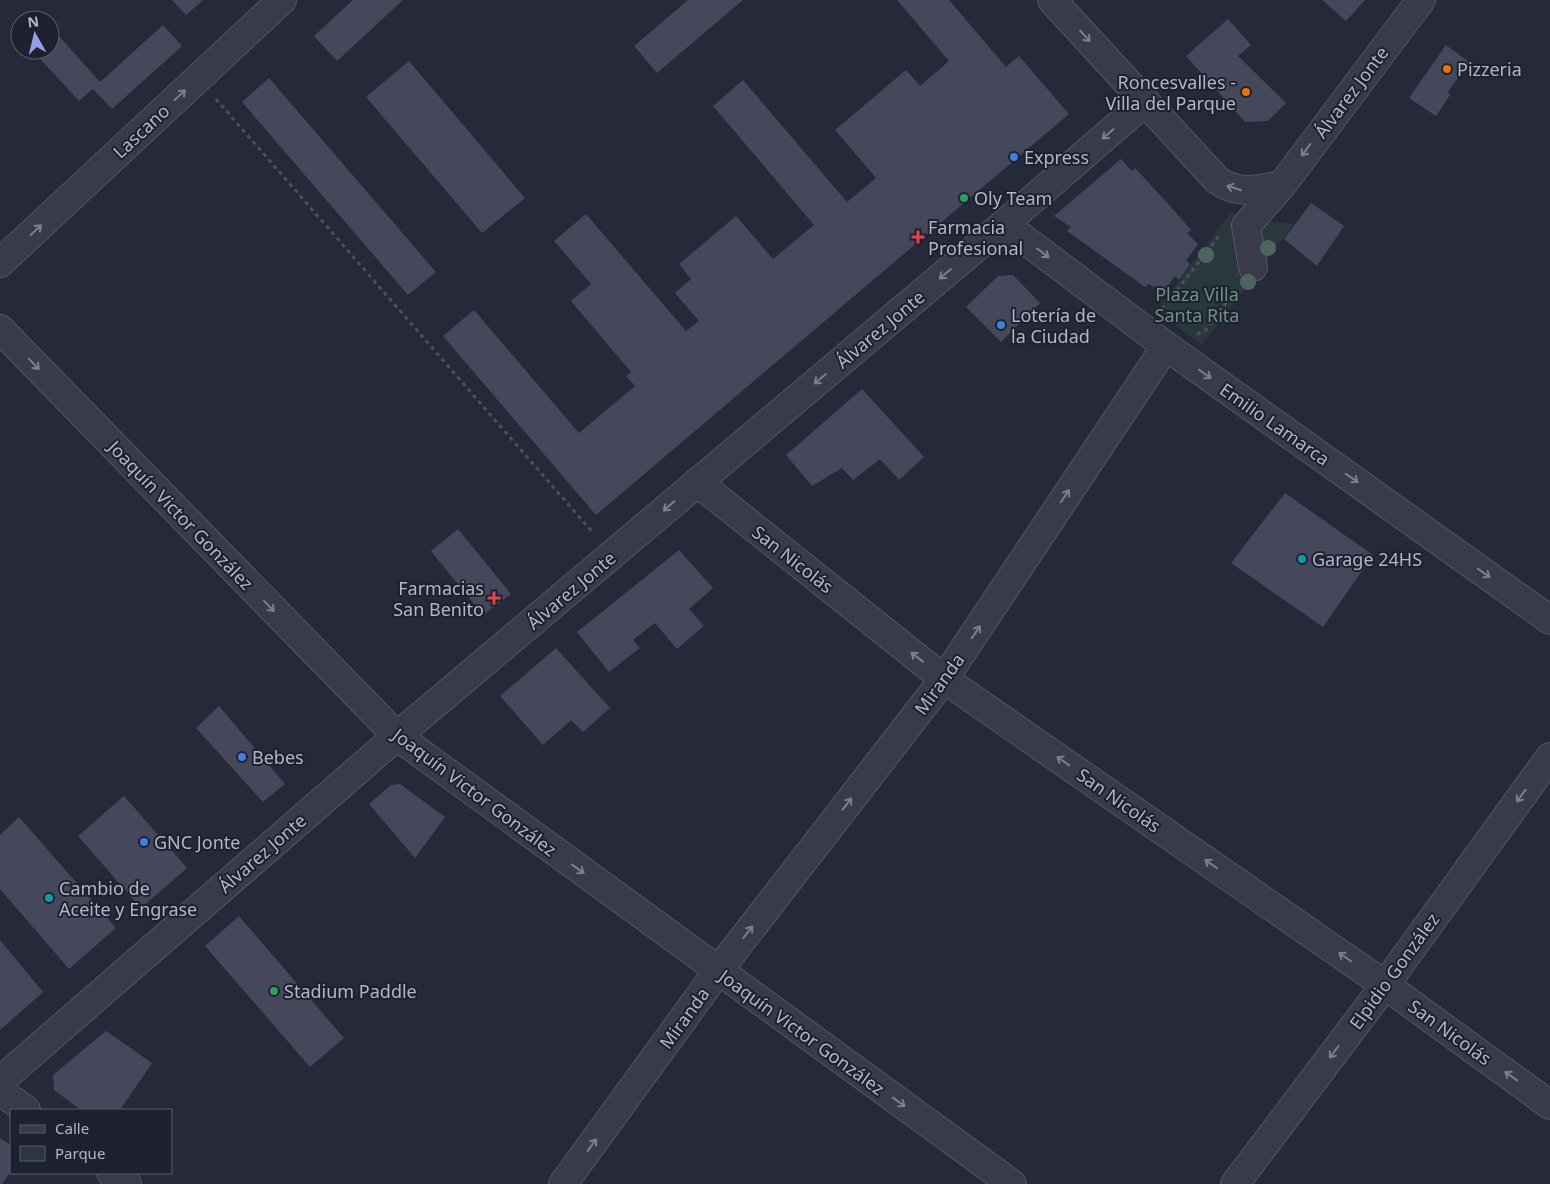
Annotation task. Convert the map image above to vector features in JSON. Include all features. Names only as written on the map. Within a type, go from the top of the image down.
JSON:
[{"type":"street","points":[[1052,0],[1208,171],[1224,185],[1241,191],[1282,185]]},
{"type":"street","name":"Álvarez Jonte","points":[[1282,185],[1421,0]]},
{"type":"street","name":"Lascano","points":[[0,263],[198,78],[269,4]]},
{"type":"street","name":"Álvarez Jonte","points":[[0,1082],[397,736],[1004,224],[1145,102]]},
{"type":"street","points":[[1253,266],[1246,226],[1282,185]]},
{"type":"street","name":"Emilio Lamarca","points":[[1004,224],[1166,346],[1550,620]]},
{"type":"street","name":"Joaquín Victor González","points":[[0,329],[397,736],[1012,1184]]},
{"type":"street","name":"Miranda","points":[[563,1184],[718,971],[944,679],[1166,346]]},
{"type":"street","name":"San Nicolás","points":[[697,482],[944,679],[1385,985],[1550,1104]]},
{"type":"street","name":"Elpidio González","points":[[1235,1184],[1385,985],[1550,757]]},
{"type":"street","points":[[0,1091],[25,1109]]},
{"type":"street","points":[[112,1174],[127,1184]]},
{"type":"path","points":[[198,78],[612,555]]},
{"type":"path","points":[[1143,328],[1169,302],[1221,233],[1246,226]]},
{"type":"path","points":[[1166,346],[1205,331],[1253,266]]},
{"type":"green space","name":"Plaza Villa Santa Rita","points":[[1231,212],[1244,219],[1294,224],[1202,345],[1156,311]]},
{"type":"building","points":[[172,0],[203,0],[186,15]]},
{"type":"building","points":[[353,0],[403,0],[337,61],[314,36]]},
{"type":"building","points":[[688,0],[743,0],[657,73],[634,46]]},
{"type":"building","points":[[897,0],[949,0],[1006,67],[1019,56],[1069,114],[596,515],[443,336],[474,310],[579,433],[635,386],[626,376],[631,372],[571,301],[591,284],[554,241],[586,214],[686,331],[699,321],[675,293],[691,279],[679,264],[736,216],[773,259],[814,225],[713,106],[743,80],[847,202],[876,178],[835,130],[906,70],[920,86],[949,61]]},
{"type":"building","points":[[1322,0],[1365,0],[1346,21]]},
{"type":"building","points":[[1228,19],[1251,45],[1238,56],[1286,103],[1268,121],[1245,122],[1186,56]]},
{"type":"building","points":[[163,25],[182,46],[112,109],[93,89],[79,101],[41,60],[60,60],[60,37],[100,82]]},
{"type":"building","points":[[1446,45],[1469,62],[1448,92],[1450,95],[1436,116],[1409,98]]},
{"type":"building","points":[[409,61],[525,198],[482,233],[366,97]]},
{"type":"building","points":[[269,78],[436,272],[408,295],[242,102]]},
{"type":"building","points":[[1121,159],[1132,171],[1135,168],[1171,207],[1191,230],[1187,233],[1198,244],[1186,261],[1190,264],[1179,280],[1175,276],[1163,293],[1149,284],[1145,287],[1067,231],[1071,227],[1054,216]]},
{"type":"building","points":[[1311,203],[1344,226],[1317,266],[1284,239]]},
{"type":"building","name":"Lotería de la Ciudad","points":[[1013,275],[1040,303],[1001,342],[966,307],[998,276]]},
{"type":"building","points":[[862,389],[924,457],[899,480],[880,459],[853,480],[842,468],[812,486],[786,455]]},
{"type":"building","name":"Garage 24HS","points":[[1285,493],[1373,555],[1323,627],[1231,563]]},
{"type":"building","points":[[458,529],[511,594],[483,615],[431,551]]},
{"type":"building","points":[[679,550],[713,588],[689,609],[704,626],[677,649],[655,623],[633,640],[640,648],[609,672],[577,632]]},
{"type":"building","points":[[556,648],[610,708],[583,732],[571,720],[543,745],[500,696]]},
{"type":"building","name":"Bebes","points":[[219,706],[285,784],[263,802],[196,728]]},
{"type":"building","points":[[400,784],[445,817],[415,858],[369,804],[391,785]]},
{"type":"building","points":[[124,796],[187,868],[141,908],[78,836]]},
{"type":"building","name":"Cambio de Aceite y Engrase","points":[[19,817],[116,928],[69,969],[0,889],[0,835]]},
{"type":"building","name":"Stadium Paddle","points":[[239,916],[344,1038],[310,1067],[205,946]]},
{"type":"building","points":[[0,940],[43,992],[0,1030]]},
{"type":"building","points":[[106,1031],[152,1063],[121,1109],[80,1109],[54,1090],[53,1075]]},
{"type":"building","points":[[0,1138],[10,1144],[10,1172],[2,1184],[0,1184]]},
{"type":"place","name":"Pizzeria","points":[[1447,69]]},
{"type":"place","name":"Roncesvalles - Villa del Parque","points":[[1246,92]]},
{"type":"place","name":"Express","points":[[1014,157]]},
{"type":"place","name":"Oly Team","points":[[964,198]]},
{"type":"place","name":"Farmacia Profesional","points":[[918,237]]},
{"type":"place","name":"Lotería de la Ciudad","points":[[1001,325]]},
{"type":"place","name":"Garage 24HS","points":[[1302,559]]},
{"type":"place","name":"Farmacias San Benito","points":[[494,598]]},
{"type":"place","name":"Bebes","points":[[242,757]]},
{"type":"place","name":"GNC Jonte","points":[[144,842]]},
{"type":"place","name":"Cambio de Aceite y Engrase","points":[[49,898]]},
{"type":"place","name":"Stadium Paddle","points":[[274,991]]}]
